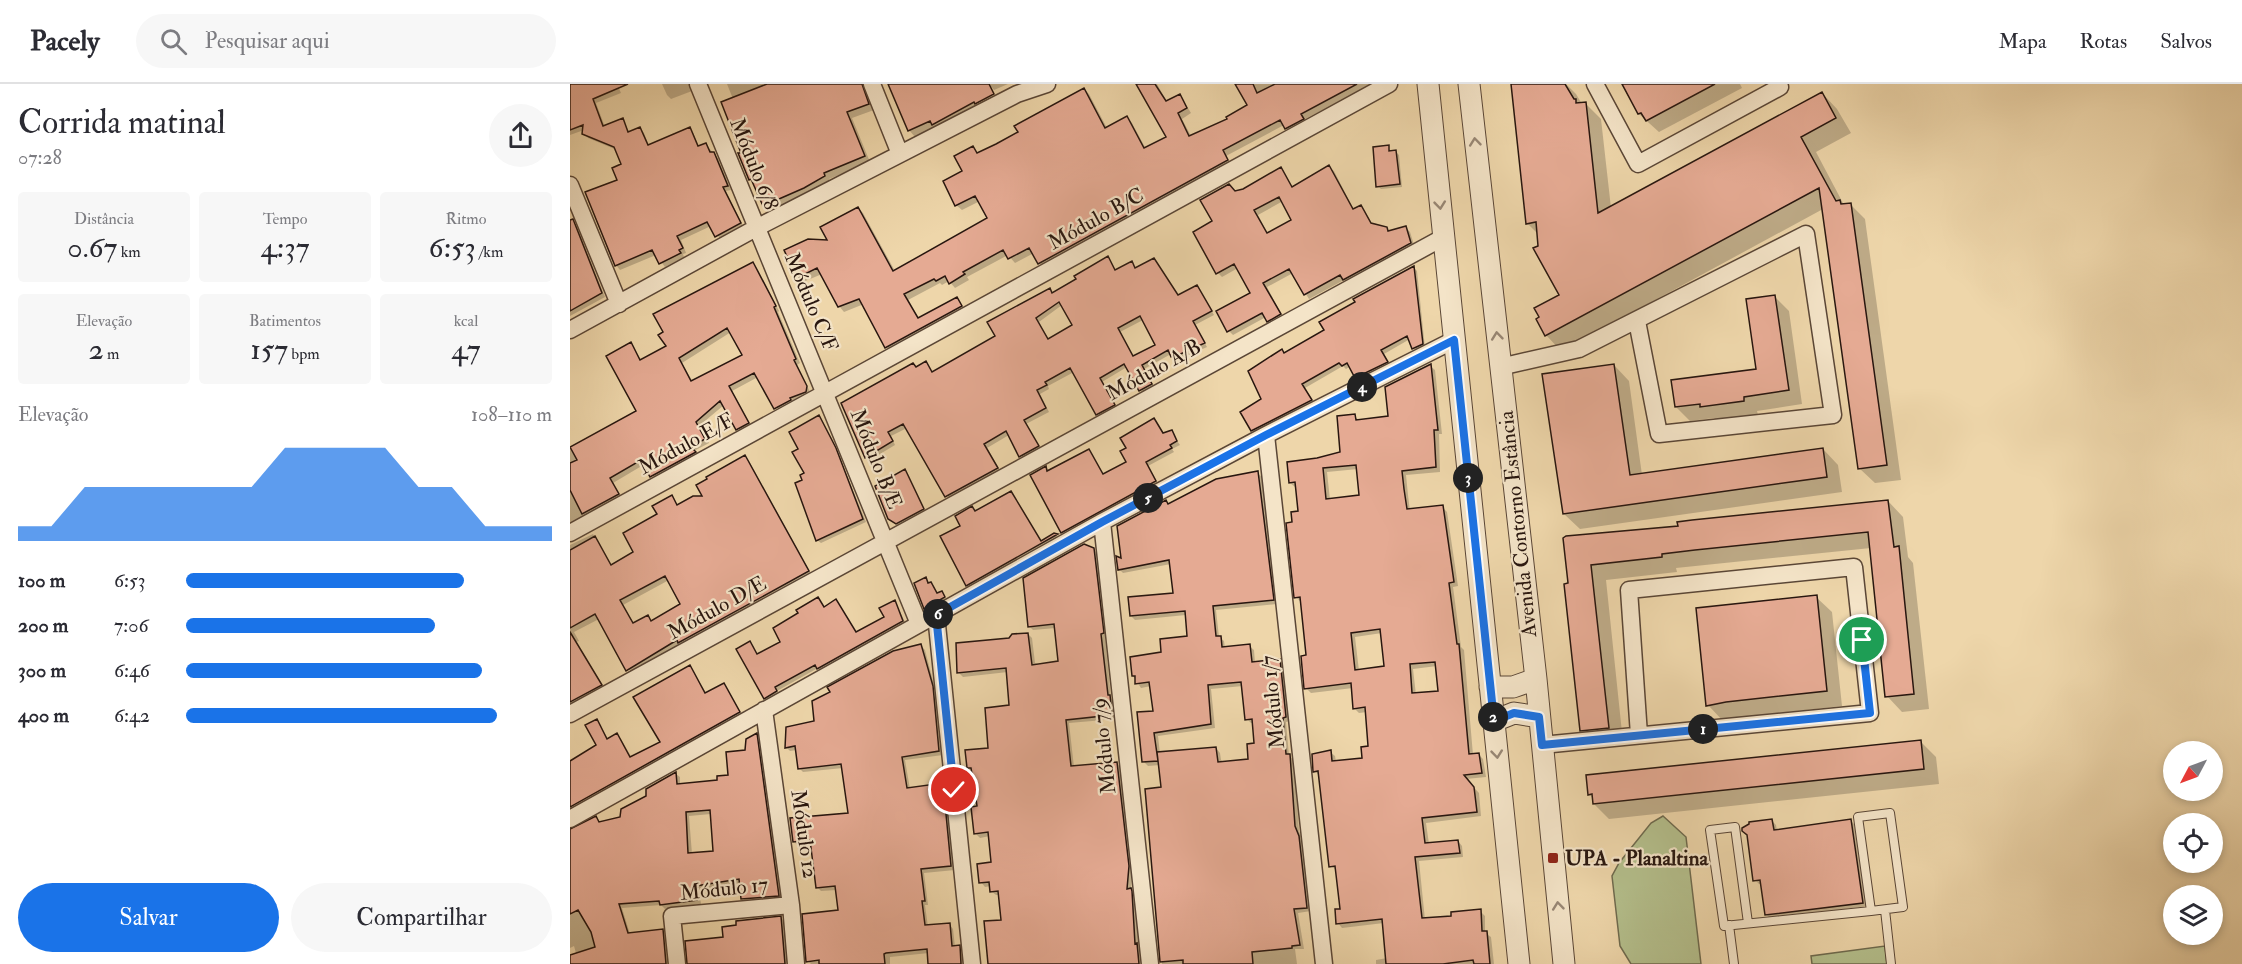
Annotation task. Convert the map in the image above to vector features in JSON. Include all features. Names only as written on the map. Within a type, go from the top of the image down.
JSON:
[{"type":"street","name":"Módulo 6/8","points":[[698,84],[756,228]]},
{"type":"street","points":[[872,84],[900,154]]},
{"type":"street","points":[[570,330],[756,228],[1017,94],[1047,84]]},
{"type":"street","name":"Módulo B/C","points":[[824,393],[1389,84]]},
{"type":"street","points":[[1428,84],[1519,964]]},
{"type":"street","name":"Avenida Contorno Estância","points":[[1469,84],[1536,679],[1564,964]]},
{"type":"street","points":[[1595,84],[1638,164],[1780,87],[1778,84]]},
{"type":"street","points":[[570,185],[619,304]]},
{"type":"street","name":"Módulo C/F","points":[[756,228],[824,393]]},
{"type":"street","points":[[1500,367],[1579,350],[1806,234],[1833,415],[1659,434],[1637,321]]},
{"type":"street","name":"Módulo A/B","points":[[885,542],[1444,237]]},
{"type":"street","points":[[570,819],[1102,522],[1266,435],[1454,340]]},
{"type":"street","name":"Módulo E/F","points":[[570,533],[824,393]]},
{"type":"street","name":"Módulo B/E","points":[[824,393],[919,624]]},
{"type":"street","name":"Módulo 1/7","points":[[1266,435],[1324,964]]},
{"type":"street","name":"Módulo 7/9","points":[[1102,522],[1150,964]]},
{"type":"street","name":"Módulo D/E","points":[[570,714],[885,542]]},
{"type":"street","points":[[1542,745],[1870,713],[1854,567],[1629,590],[1639,735]]},
{"type":"street","points":[[936,615],[972,964]]},
{"type":"street","points":[[1490,687],[1513,687],[1536,679]]},
{"type":"street","name":"Módulo 12","points":[[764,710],[791,905],[796,964]]},
{"type":"street","points":[[1494,721],[1514,713],[1539,717]]},
{"type":"street","name":"Módulo 17","points":[[677,964],[672,916],[791,905]]},
{"type":"lane","points":[[1748,923],[1735,826],[1710,830],[1724,926],[1885,910],[1903,907],[1890,813],[1858,817],[1871,911]]},
{"type":"lane","points":[[1885,910],[1892,964]]},
{"type":"lane","points":[[1729,925],[1734,964]]},
{"type":"green space","points":[[1663,816],[1686,837],[1701,964],[1631,964],[1620,946],[1612,876],[1619,863],[1651,823]]},
{"type":"green space","points":[[1885,946],[1887,964],[1812,964],[1811,956]]},
{"type":"building","points":[[570,84],[628,84],[593,99],[603,126],[623,118],[628,132],[640,127],[648,145],[690,127],[698,146],[706,143],[710,152],[714,152],[728,186],[723,187],[741,223],[715,237],[707,222],[677,236],[683,248],[679,250],[681,253],[659,264],[652,250],[615,266],[585,192],[617,180],[612,168],[621,164],[614,147],[582,134],[583,125],[570,130]]},
{"type":"building","points":[[767,84],[862,84],[869,104],[847,112],[865,156],[824,173],[825,176],[804,188],[763,206],[738,153],[741,153],[721,102]]},
{"type":"building","points":[[888,84],[989,84],[994,94],[932,125],[930,121],[908,131]]},
{"type":"building","points":[[1136,84],[1155,84],[1166,101],[1180,94],[1187,108],[1178,113],[1189,136],[1227,119],[1226,117],[1247,105],[1235,84],[1253,84],[1257,93],[1275,84],[1357,84],[1301,114],[1304,119],[1285,129],[1280,120],[1223,150],[1228,160],[1038,264],[1029,248],[1008,259],[1003,250],[963,272],[965,274],[949,284],[945,276],[904,294],[918,318],[957,297],[962,306],[885,348],[859,299],[838,307],[817,268],[797,278],[784,250],[808,239],[827,240],[820,227],[858,207],[893,271],[987,218],[975,196],[955,206],[943,181],[962,171],[954,156],[973,146],[977,153],[996,144],[1018,132],[1014,126],[1084,88],[1105,128],[1127,116],[1144,148],[1166,137]]},
{"type":"building","points":[[1511,84],[1565,84],[1576,99],[1576,103],[1586,102],[1598,213],[1822,92],[1836,118],[1801,137],[1836,201],[1840,200],[1841,204],[1851,203],[1887,465],[1858,469],[1819,188],[1545,336],[1536,319],[1539,317],[1534,308],[1559,295],[1533,248],[1538,246],[1536,222],[1526,224]]},
{"type":"building","points":[[1622,84],[1715,84],[1646,121],[1641,113],[1638,114]]},
{"type":"building","points":[[1389,145],[1389,151],[1396,150],[1400,184],[1376,187],[1373,147]]},
{"type":"building","points":[[1329,165],[1353,209],[1361,205],[1371,223],[1387,227],[1388,231],[1406,226],[1411,243],[1343,280],[1340,275],[1304,295],[1289,269],[1263,283],[1281,314],[1267,322],[1262,313],[1227,332],[1216,311],[1250,293],[1234,264],[1216,274],[1193,232],[1212,221],[1200,200],[1229,184],[1235,191],[1243,189],[1281,167],[1292,187]],"holes":[[[1279,197],[1291,220],[1267,233],[1254,210]]]},
{"type":"building","points":[[573,219],[602,293],[570,311],[570,220]]},
{"type":"building","points":[[1108,256],[1115,270],[1132,261],[1135,268],[1154,258],[1178,295],[1197,285],[1212,311],[1193,321],[1205,343],[1171,357],[1168,350],[1142,365],[1152,384],[1139,391],[1124,364],[1100,378],[1115,405],[1096,415],[1070,368],[1045,382],[1047,385],[1037,390],[1046,408],[1024,420],[1039,446],[1019,457],[1006,431],[984,444],[998,468],[945,497],[903,424],[888,432],[893,441],[865,458],[841,403],[913,363],[916,367],[926,361],[932,372],[995,336],[987,322],[1050,288],[1052,293],[1076,279],[1074,276]],"holes":[[[1059,302],[1072,325],[1048,339],[1036,318]],[[1140,316],[1155,345],[1133,356],[1118,328]]]},
{"type":"building","points":[[753,262],[776,306],[774,307],[796,359],[794,360],[807,386],[806,392],[790,398],[791,400],[774,409],[754,373],[729,386],[749,423],[736,430],[720,401],[696,422],[705,439],[691,447],[696,452],[650,477],[641,460],[610,478],[619,494],[582,514],[570,490],[570,463],[577,460],[570,447],[636,411],[606,356],[631,342],[640,360],[666,346],[658,335],[663,332],[653,314]],"holes":[[[727,328],[742,355],[691,381],[679,358]]]},
{"type":"building","points":[[1414,266],[1423,344],[1412,349],[1407,336],[1381,350],[1388,362],[1355,378],[1347,363],[1342,366],[1339,363],[1302,384],[1312,400],[1251,431],[1240,412],[1261,399],[1248,371],[1282,349],[1284,353],[1324,330],[1319,322],[1355,302],[1353,299]]},
{"type":"building","points":[[1775,295],[1789,390],[1744,397],[1744,401],[1700,407],[1700,404],[1675,407],[1671,380],[1756,369],[1746,299]]},
{"type":"building","points":[[1431,364],[1438,430],[1434,430],[1436,467],[1402,471],[1404,489],[1407,509],[1443,505],[1454,582],[1449,583],[1457,644],[1459,644],[1469,754],[1479,753],[1482,773],[1464,775],[1474,787],[1477,812],[1422,818],[1425,843],[1458,840],[1460,853],[1415,857],[1422,918],[1451,916],[1451,912],[1481,909],[1482,931],[1487,931],[1490,964],[1474,964],[1473,960],[1443,964],[1386,964],[1382,919],[1336,924],[1335,909],[1340,909],[1335,866],[1329,867],[1318,771],[1313,772],[1312,754],[1331,750],[1332,761],[1362,758],[1361,747],[1368,746],[1365,707],[1353,709],[1351,683],[1304,689],[1301,656],[1306,655],[1300,597],[1294,598],[1286,523],[1292,522],[1291,512],[1298,511],[1295,482],[1289,483],[1287,462],[1340,452],[1337,416],[1355,414],[1356,420],[1388,416],[1385,387]],"holes":[[[1356,465],[1359,495],[1326,499],[1323,468]],[[1380,629],[1384,666],[1355,670],[1351,633]],[[1435,662],[1438,691],[1412,693],[1410,664]]]},
{"type":"building","points":[[1614,364],[1630,475],[1823,448],[1827,477],[1563,514],[1542,374]]},
{"type":"building","points":[[819,415],[836,448],[863,519],[816,541],[795,483],[802,480],[800,475],[804,473],[792,452],[798,449],[789,432]]},
{"type":"building","points":[[1154,418],[1163,433],[1172,430],[1177,441],[1170,445],[1172,448],[1146,462],[1156,481],[1061,533],[1030,475],[1046,466],[1047,471],[1089,449],[1103,474],[1126,462],[1120,451],[1126,448],[1120,438]]},
{"type":"building","points":[[745,455],[809,571],[678,643],[677,640],[626,671],[595,614],[570,628],[570,550],[595,536],[611,565],[633,552],[623,533],[657,514],[652,506],[672,495],[677,505],[693,496],[702,496],[696,485],[707,479],[706,477]],"holes":[[[665,576],[680,604],[651,621],[648,615],[633,623],[620,600]]]},
{"type":"building","points":[[905,469],[924,509],[896,524],[888,519],[875,486]]},
{"type":"building","points":[[1258,471],[1274,600],[1213,606],[1216,636],[1221,636],[1222,647],[1250,644],[1252,662],[1280,659],[1286,717],[1283,718],[1286,754],[1290,754],[1295,826],[1299,836],[1307,908],[1294,909],[1300,945],[1292,946],[1292,948],[1252,952],[1253,964],[1183,964],[1183,960],[1160,962],[1145,789],[1161,787],[1157,752],[1216,747],[1218,762],[1248,759],[1247,744],[1254,743],[1252,719],[1245,720],[1241,682],[1208,685],[1211,724],[1154,733],[1158,761],[1142,762],[1137,712],[1153,711],[1149,682],[1135,684],[1130,657],[1161,652],[1160,639],[1187,636],[1185,611],[1130,616],[1128,597],[1173,593],[1169,560],[1118,570],[1116,556],[1121,558],[1117,526],[1166,500],[1168,504],[1216,479]]},
{"type":"building","points":[[1011,491],[1041,541],[1054,533],[1058,534],[966,586],[940,536],[960,526],[955,516],[972,506],[975,511]]},
{"type":"building","points":[[1888,500],[1894,547],[1899,546],[1914,694],[1885,697],[1868,532],[1695,550],[1662,554],[1662,557],[1591,565],[1609,728],[1580,731],[1564,584],[1568,583],[1563,538],[1678,526],[1677,522],[1692,520]]},
{"type":"building","points":[[1084,544],[1094,548],[1104,633],[1101,634],[1112,715],[1066,720],[1071,766],[1117,762],[1129,866],[1127,889],[1131,888],[1132,891],[1135,944],[1137,943],[1139,964],[988,964],[984,921],[1001,920],[998,891],[990,892],[989,882],[979,883],[977,864],[991,862],[988,832],[974,834],[971,807],[977,806],[971,768],[967,768],[965,750],[988,748],[985,708],[1009,705],[1006,668],[957,673],[956,643],[1009,638],[1012,634],[1028,633],[1032,665],[1058,661],[1054,624],[1028,627],[1023,578]]},
{"type":"building","points":[[926,577],[937,593],[942,591],[945,597],[924,609],[914,583]]},
{"type":"building","points":[[1817,595],[1827,691],[1706,706],[1696,608]]},
{"type":"building","points":[[818,597],[824,607],[836,599],[856,632],[884,617],[879,608],[895,600],[903,621],[817,669],[815,665],[775,687],[777,691],[764,699],[736,649],[750,641],[757,654],[780,642],[773,628],[798,613],[796,610]]},
{"type":"building","points":[[570,632],[602,685],[570,702]]},
{"type":"building","points":[[921,644],[933,686],[939,751],[902,757],[907,788],[943,783],[951,866],[921,869],[925,901],[922,901],[925,925],[950,923],[952,946],[960,945],[961,964],[928,964],[927,949],[886,953],[884,954],[885,964],[819,964],[819,960],[806,962],[802,914],[838,910],[835,886],[816,888],[810,840],[793,842],[790,818],[848,813],[841,764],[798,769],[795,746],[785,748],[786,727],[814,721],[812,701],[830,692],[827,687],[893,651]]},
{"type":"building","points":[[690,665],[705,693],[724,683],[740,712],[570,807],[570,761],[596,745],[585,725],[597,719],[607,739],[617,733],[630,757],[660,742],[633,697]]},
{"type":"building","points":[[757,733],[779,896],[741,899],[739,879],[696,886],[697,900],[660,905],[659,901],[619,904],[628,933],[663,929],[666,964],[570,964],[570,955],[595,947],[591,932],[578,910],[570,914],[570,829],[596,816],[599,822],[620,817],[621,809],[646,796],[646,789],[676,772],[677,784],[717,780],[717,776],[728,775],[726,752],[745,750],[746,739]],"holes":[[[710,810],[713,851],[688,853],[686,812]]]},
{"type":"building","points":[[1921,740],[1924,769],[1593,804],[1592,794],[1588,795],[1586,775]]},
{"type":"building","points":[[1772,819],[1774,830],[1851,819],[1863,903],[1765,915],[1760,880],[1753,881],[1747,835],[1742,828],[1749,822]]},
{"type":"building","points":[[781,916],[785,964],[687,964],[685,941],[723,937],[722,927],[736,925],[736,921]]},
{"type":"place","name":"UPA - Planaltina","points":[[1553,858]]},
{"type":"route","points":[[954,790],[936,615],[1102,522],[1266,435],[1454,340],[1494,721],[1514,713],[1539,717],[1542,745],[1870,713],[1862,640]]}]
